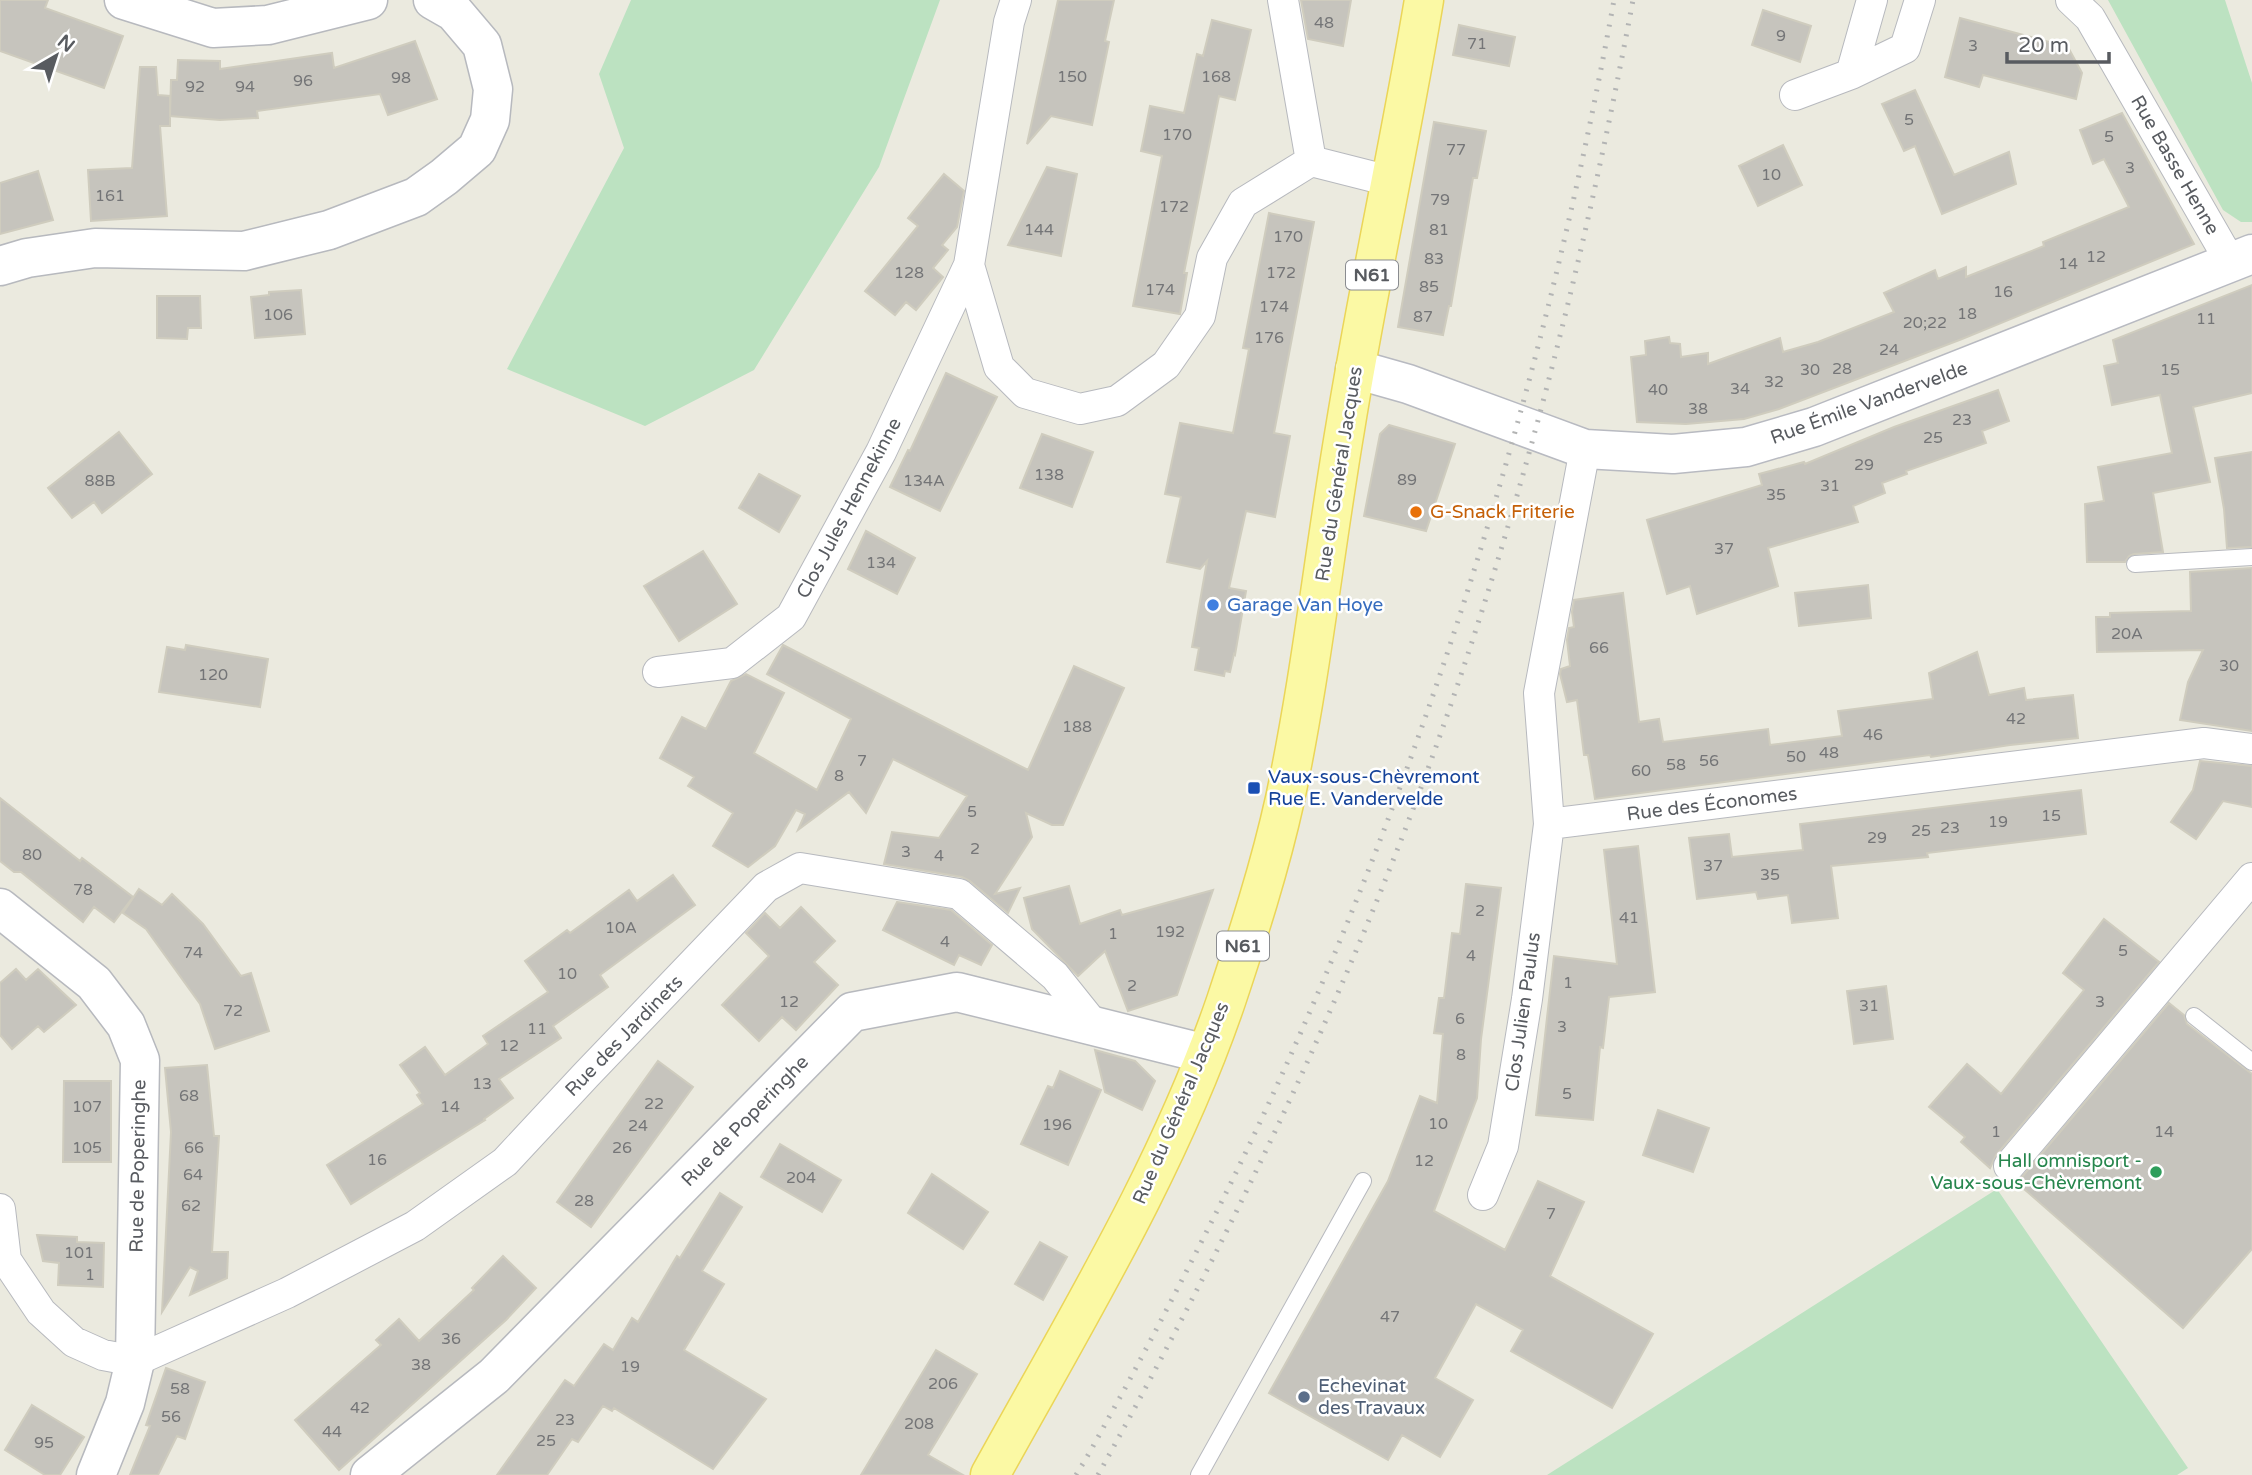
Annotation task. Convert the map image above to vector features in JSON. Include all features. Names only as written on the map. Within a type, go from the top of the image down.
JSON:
[{"type":"main road","name":"Rue du Général Jacques","points":[[990,1475],[1090,1295],[1157,1167],[1206,1054],[1262,888],[1284,800],[1319,614],[1354,369],[1411,78],[1423,0]]},
{"type":"street","points":[[124,0],[213,28],[268,25],[368,0]]},
{"type":"street","name":"Clos Jules Hennekinne","points":[[658,672],[732,663],[791,617],[881,452],[969,265],[1009,22],[1016,0]]},
{"type":"street","points":[[1283,0],[1311,161],[1390,181]]},
{"type":"street","points":[[1851,74],[1872,0]]},
{"type":"street","points":[[1795,95],[1851,74],[1905,48],[1920,0]]},
{"type":"street","name":"Rue Basse Henne","points":[[2071,0],[2090,18],[2242,259]]},
{"type":"street","points":[[0,266],[27,258],[95,248],[244,251],[329,230],[416,197],[477,149],[490,120],[493,89],[482,45],[448,4]]},
{"type":"street","name":"Clos Jules Hennekinne","points":[[969,265],[999,368],[1025,393],[1080,409],[1117,401],[1166,365],[1200,316],[1212,258],[1243,203],[1311,161]]},
{"type":"street","name":"Rue Émile Vandervelde","points":[[1354,369],[1408,384],[1585,449],[1673,454],[1746,447],[1814,427],[2242,259]]},
{"type":"street","points":[[1549,824],[1539,693],[1585,449]]},
{"type":"street","name":"Rue des Économes","points":[[1549,824],[2204,743],[2252,749]]},
{"type":"street","name":"Clos Julien Paulus","points":[[1483,1195],[1503,1146],[1527,999],[1549,824]]},
{"type":"street","name":"Rue des Jardinets","points":[[135,1362],[287,1293],[415,1226],[505,1163],[766,887],[800,868],[960,894],[1055,976],[1095,1026]]},
{"type":"street","points":[[2009,1166],[2252,878]]},
{"type":"street","name":"Rue de Poperinghe","points":[[0,908],[94,983],[126,1025],[140,1060],[135,1362],[125,1403],[96,1475]]},
{"type":"street","name":"Rue de Poperinghe","points":[[369,1475],[495,1376],[852,1012],[957,992],[1206,1054]]},
{"type":"street","points":[[0,1209],[3,1264],[41,1312],[74,1342],[103,1355],[135,1362]]},
{"type":"lane","points":[[2135,564],[2252,557]]},
{"type":"lane","points":[[2194,1016],[2252,1062]]},
{"type":"lane","points":[[1199,1475],[1363,1181]]},
{"type":"green space","points":[[631,0],[940,0],[879,167],[754,370],[645,426],[507,369],[624,148],[599,74]]},
{"type":"green space","points":[[2108,0],[2225,0],[2252,83],[2252,222],[2241,222],[2223,210]]},
{"type":"green space","points":[[1997,1189],[2188,1468],[2177,1475],[1547,1475]]},
{"type":"building","points":[[0,0],[48,0],[45,8],[123,36],[104,88],[0,51]]},
{"type":"building","points":[[1058,0],[1114,0],[1105,41],[1109,42],[1092,125],[1051,116],[1027,144]]},
{"type":"building","points":[[1301,0],[1351,0],[1343,46],[1308,39]]},
{"type":"building","points":[[1763,10],[1811,26],[1800,62],[1752,45]]},
{"type":"building","points":[[1960,18],[2068,47],[2082,73],[2076,99],[1983,75],[1979,87],[1945,77]]},
{"type":"building","points":[[1212,20],[1251,30],[1235,100],[1219,96],[1184,273],[1187,273],[1180,314],[1133,306],[1162,156],[1141,151],[1150,106],[1184,113],[1197,54],[1203,56]]},
{"type":"building","points":[[1459,25],[1515,37],[1509,66],[1453,55]]},
{"type":"building","points":[[415,41],[437,99],[388,115],[380,94],[257,111],[258,118],[220,120],[170,116],[171,80],[177,80],[178,60],[220,61],[220,69],[332,53],[334,68]]},
{"type":"building","points":[[140,67],[156,67],[158,95],[170,96],[170,126],[160,126],[167,216],[91,221],[88,170],[132,168]]},
{"type":"building","points":[[1915,90],[1954,175],[2009,152],[2016,184],[1942,214],[1915,146],[1904,151],[1882,104]]},
{"type":"building","points":[[2122,113],[2194,244],[1962,339],[1779,409],[1744,419],[1686,424],[1637,422],[1631,357],[1646,355],[1645,341],[1669,337],[1670,343],[1680,344],[1681,357],[1708,353],[1708,364],[1780,338],[1783,352],[1818,342],[1894,312],[1884,293],[1935,270],[1938,279],[1966,267],[1966,277],[2044,246],[2043,242],[2129,207],[2104,159],[2093,164],[2080,130]]},
{"type":"building","points":[[1434,122],[1486,131],[1477,178],[1473,178],[1451,306],[1443,335],[1398,327]]},
{"type":"building","points":[[1783,145],[1802,185],[1758,206],[1739,166]]},
{"type":"building","points":[[1047,167],[1077,174],[1061,256],[1008,245]]},
{"type":"building","points":[[38,171],[53,220],[0,234],[0,183]]},
{"type":"building","points":[[944,174],[964,191],[957,227],[942,245],[948,250],[933,268],[943,277],[916,310],[906,302],[895,315],[865,291],[918,226],[908,218]]},
{"type":"building","points":[[1269,213],[1314,222],[1274,433],[1290,436],[1275,517],[1246,511],[1229,588],[1246,591],[1235,655],[1230,672],[1225,671],[1224,676],[1195,670],[1199,648],[1192,647],[1207,561],[1200,569],[1167,562],[1181,497],[1165,494],[1180,423],[1233,433],[1249,349],[1243,348]]},
{"type":"building","points":[[2252,285],[2252,393],[2193,407],[2210,482],[2153,493],[2163,552],[2134,554],[2125,562],[2087,562],[2085,504],[2104,501],[2098,467],[2172,453],[2160,395],[2112,405],[2104,366],[2118,363],[2113,340]]},
{"type":"building","points":[[301,290],[305,334],[255,338],[251,297],[269,295],[269,292]]},
{"type":"building","points":[[157,296],[200,296],[201,328],[188,328],[187,339],[157,338]]},
{"type":"building","points":[[946,373],[997,397],[940,511],[890,487]]},
{"type":"building","points":[[1998,390],[2009,421],[1982,431],[1986,443],[1906,471],[1907,474],[1882,483],[1885,493],[1853,506],[1858,522],[1768,548],[1778,586],[1697,614],[1690,586],[1667,594],[1647,520],[1762,485],[1759,474],[1804,462],[1805,464],[1894,427]]},
{"type":"building","points":[[1389,425],[1455,444],[1426,531],[1364,516],[1380,434]]},
{"type":"building","points":[[119,432],[152,474],[102,513],[94,502],[72,518],[48,488]]},
{"type":"building","points":[[1042,434],[1093,452],[1072,507],[1020,488]]},
{"type":"building","points":[[2252,452],[2252,547],[2227,548],[2224,509],[2215,458]]},
{"type":"building","points":[[759,474],[800,496],[779,532],[739,508]]},
{"type":"building","points":[[866,531],[915,558],[897,594],[848,569]]},
{"type":"building","points":[[703,551],[737,604],[679,641],[644,586]]},
{"type":"building","points":[[2252,568],[2252,731],[2180,720],[2188,682],[2203,650],[2097,652],[2096,617],[2110,617],[2110,613],[2191,611],[2190,572]]},
{"type":"building","points":[[1868,585],[1871,618],[1799,626],[1795,593]]},
{"type":"building","points":[[1623,593],[1639,722],[1659,719],[1663,742],[1768,729],[1770,745],[1842,736],[1838,711],[1933,699],[1929,673],[1977,652],[1989,695],[2024,688],[2026,700],[2073,695],[2078,738],[1595,799],[1588,755],[1584,755],[1577,700],[1567,702],[1560,674],[1561,669],[1570,666],[1567,640],[1569,628],[1574,627],[1574,600]]},
{"type":"building","points":[[186,645],[268,659],[260,707],[159,692],[167,647],[185,650]]},
{"type":"building","points":[[783,645],[1028,770],[1074,666],[1124,688],[1063,825],[1052,825],[1026,813],[1032,837],[995,894],[1020,888],[1008,913],[962,877],[884,864],[892,832],[939,838],[967,796],[893,759],[866,813],[849,792],[798,830],[805,814],[796,810],[775,846],[748,867],[713,846],[733,813],[688,786],[694,777],[660,758],[682,717],[706,729],[731,681],[746,674],[784,693],[754,753],[817,790],[851,719],[767,674]]},
{"type":"building","points":[[2200,761],[2252,766],[2252,807],[2223,801],[2196,839],[2171,822],[2193,790]]},
{"type":"building","points":[[2081,790],[2086,834],[1927,853],[1928,857],[1831,866],[1838,918],[1792,923],[1788,895],[1758,899],[1756,892],[1697,899],[1689,838],[1729,834],[1732,857],[1803,850],[1800,824]]},
{"type":"building","points":[[0,798],[80,861],[82,858],[133,897],[114,922],[94,907],[83,922],[21,872],[14,872],[0,861]]},
{"type":"building","points":[[1638,846],[1655,992],[1609,997],[1603,1048],[1600,1047],[1593,1120],[1536,1115],[1554,956],[1617,964],[1604,850]]},
{"type":"building","points":[[673,875],[695,905],[600,975],[608,987],[553,1026],[561,1038],[499,1079],[513,1098],[485,1120],[351,1204],[327,1165],[423,1104],[417,1095],[420,1093],[400,1065],[425,1047],[445,1075],[488,1044],[483,1036],[548,992],[525,961],[567,930],[570,933],[629,890],[637,901]]},
{"type":"building","points":[[1466,884],[1501,888],[1481,1039],[1477,1098],[1434,1211],[1505,1250],[1538,1181],[1584,1202],[1550,1276],[1653,1334],[1612,1408],[1511,1351],[1523,1330],[1476,1304],[1435,1378],[1473,1400],[1440,1457],[1402,1435],[1388,1460],[1269,1393],[1388,1181],[1420,1096],[1437,1103],[1443,1034],[1434,1033],[1439,998],[1444,998],[1452,933],[1460,934]]},
{"type":"building","points":[[1069,886],[1080,924],[1120,910],[1122,915],[1213,890],[1177,995],[1128,1011],[1105,951],[1078,976],[1032,929],[1024,898]]},
{"type":"building","points":[[139,889],[162,905],[172,894],[203,924],[241,976],[251,973],[269,1031],[215,1049],[200,1004],[146,929],[123,913]]},
{"type":"building","points":[[897,902],[951,910],[992,945],[981,965],[959,955],[954,965],[883,930]]},
{"type":"building","points":[[801,907],[835,941],[814,962],[838,985],[796,1030],[782,1017],[759,1041],[722,1005],[769,956],[746,933],[765,913],[780,928]]},
{"type":"building","points":[[2104,919],[2159,962],[1996,1155],[1990,1168],[1961,1142],[1965,1137],[1929,1107],[1967,1064],[2001,1094],[2084,990],[2063,973]]},
{"type":"building","points":[[16,969],[26,980],[38,969],[76,1005],[44,1032],[38,1026],[12,1049],[0,1035],[0,983]]},
{"type":"building","points":[[1886,986],[1893,1039],[1854,1044],[1847,991]]},
{"type":"building","points":[[2169,1003],[2184,1015],[2187,1024],[2252,1074],[2252,1249],[2183,1328],[2016,1182]]},
{"type":"building","points":[[1095,1050],[1135,1061],[1155,1081],[1142,1110],[1105,1092]]},
{"type":"building","points":[[658,1061],[693,1087],[591,1227],[557,1202]]},
{"type":"building","points":[[207,1065],[214,1136],[219,1136],[212,1252],[228,1252],[227,1278],[190,1295],[198,1271],[190,1267],[162,1312],[171,1132],[165,1068]]},
{"type":"building","points":[[1060,1071],[1101,1090],[1068,1165],[1021,1144],[1048,1086],[1053,1088]]},
{"type":"building","points":[[64,1081],[111,1081],[111,1162],[63,1162]]},
{"type":"building","points":[[1658,1110],[1709,1128],[1693,1172],[1643,1155]]},
{"type":"building","points":[[780,1144],[841,1180],[822,1212],[761,1177]]},
{"type":"building","points":[[932,1174],[988,1212],[963,1249],[908,1213]]},
{"type":"building","points":[[720,1193],[742,1207],[702,1271],[724,1284],[684,1350],[766,1399],[713,1469],[614,1408],[612,1411],[603,1406],[578,1442],[572,1439],[547,1475],[497,1475],[565,1380],[574,1386],[604,1344],[613,1350],[632,1318],[638,1322],[677,1256],[680,1258]]},
{"type":"building","points":[[37,1235],[77,1237],[77,1242],[104,1243],[103,1287],[58,1285],[59,1263],[43,1261]]},
{"type":"building","points":[[1040,1242],[1067,1257],[1043,1300],[1015,1284]]},
{"type":"building","points":[[503,1256],[536,1288],[506,1320],[339,1470],[295,1420],[381,1345],[376,1340],[399,1319],[419,1341],[474,1290],[472,1288]]},
{"type":"building","points":[[936,1350],[977,1374],[928,1455],[963,1475],[861,1475]]},
{"type":"building","points":[[166,1368],[205,1382],[185,1439],[177,1436],[158,1475],[130,1475],[150,1426],[146,1425]]},
{"type":"building","points":[[32,1405],[84,1437],[60,1475],[45,1475],[5,1450]]},
{"type":"railway","points":[[1076,1475],[1123,1392],[1225,1195],[1292,1052],[1354,907],[1410,760],[1461,611],[1507,460],[1548,308],[1583,155],[1614,0]]},
{"type":"railway","points":[[1098,1475],[1142,1395],[1266,1151],[1341,986],[1410,817],[1480,617],[1540,413],[1590,208],[1633,0]]},
{"type":"place","name":"G-Snack Friterie","points":[[1416,512]]},
{"type":"place","name":"Garage Van Hoye","points":[[1213,605]]},
{"type":"place","name":"Vaux-sous-Chèvremont Rue E. Vandervelde","points":[[1254,788]]},
{"type":"place","name":"Hall omnisport - Vaux-sous-Chèvremont","points":[[2156,1172]]},
{"type":"place","name":"Echevinat des Travaux","points":[[1304,1397]]}]
